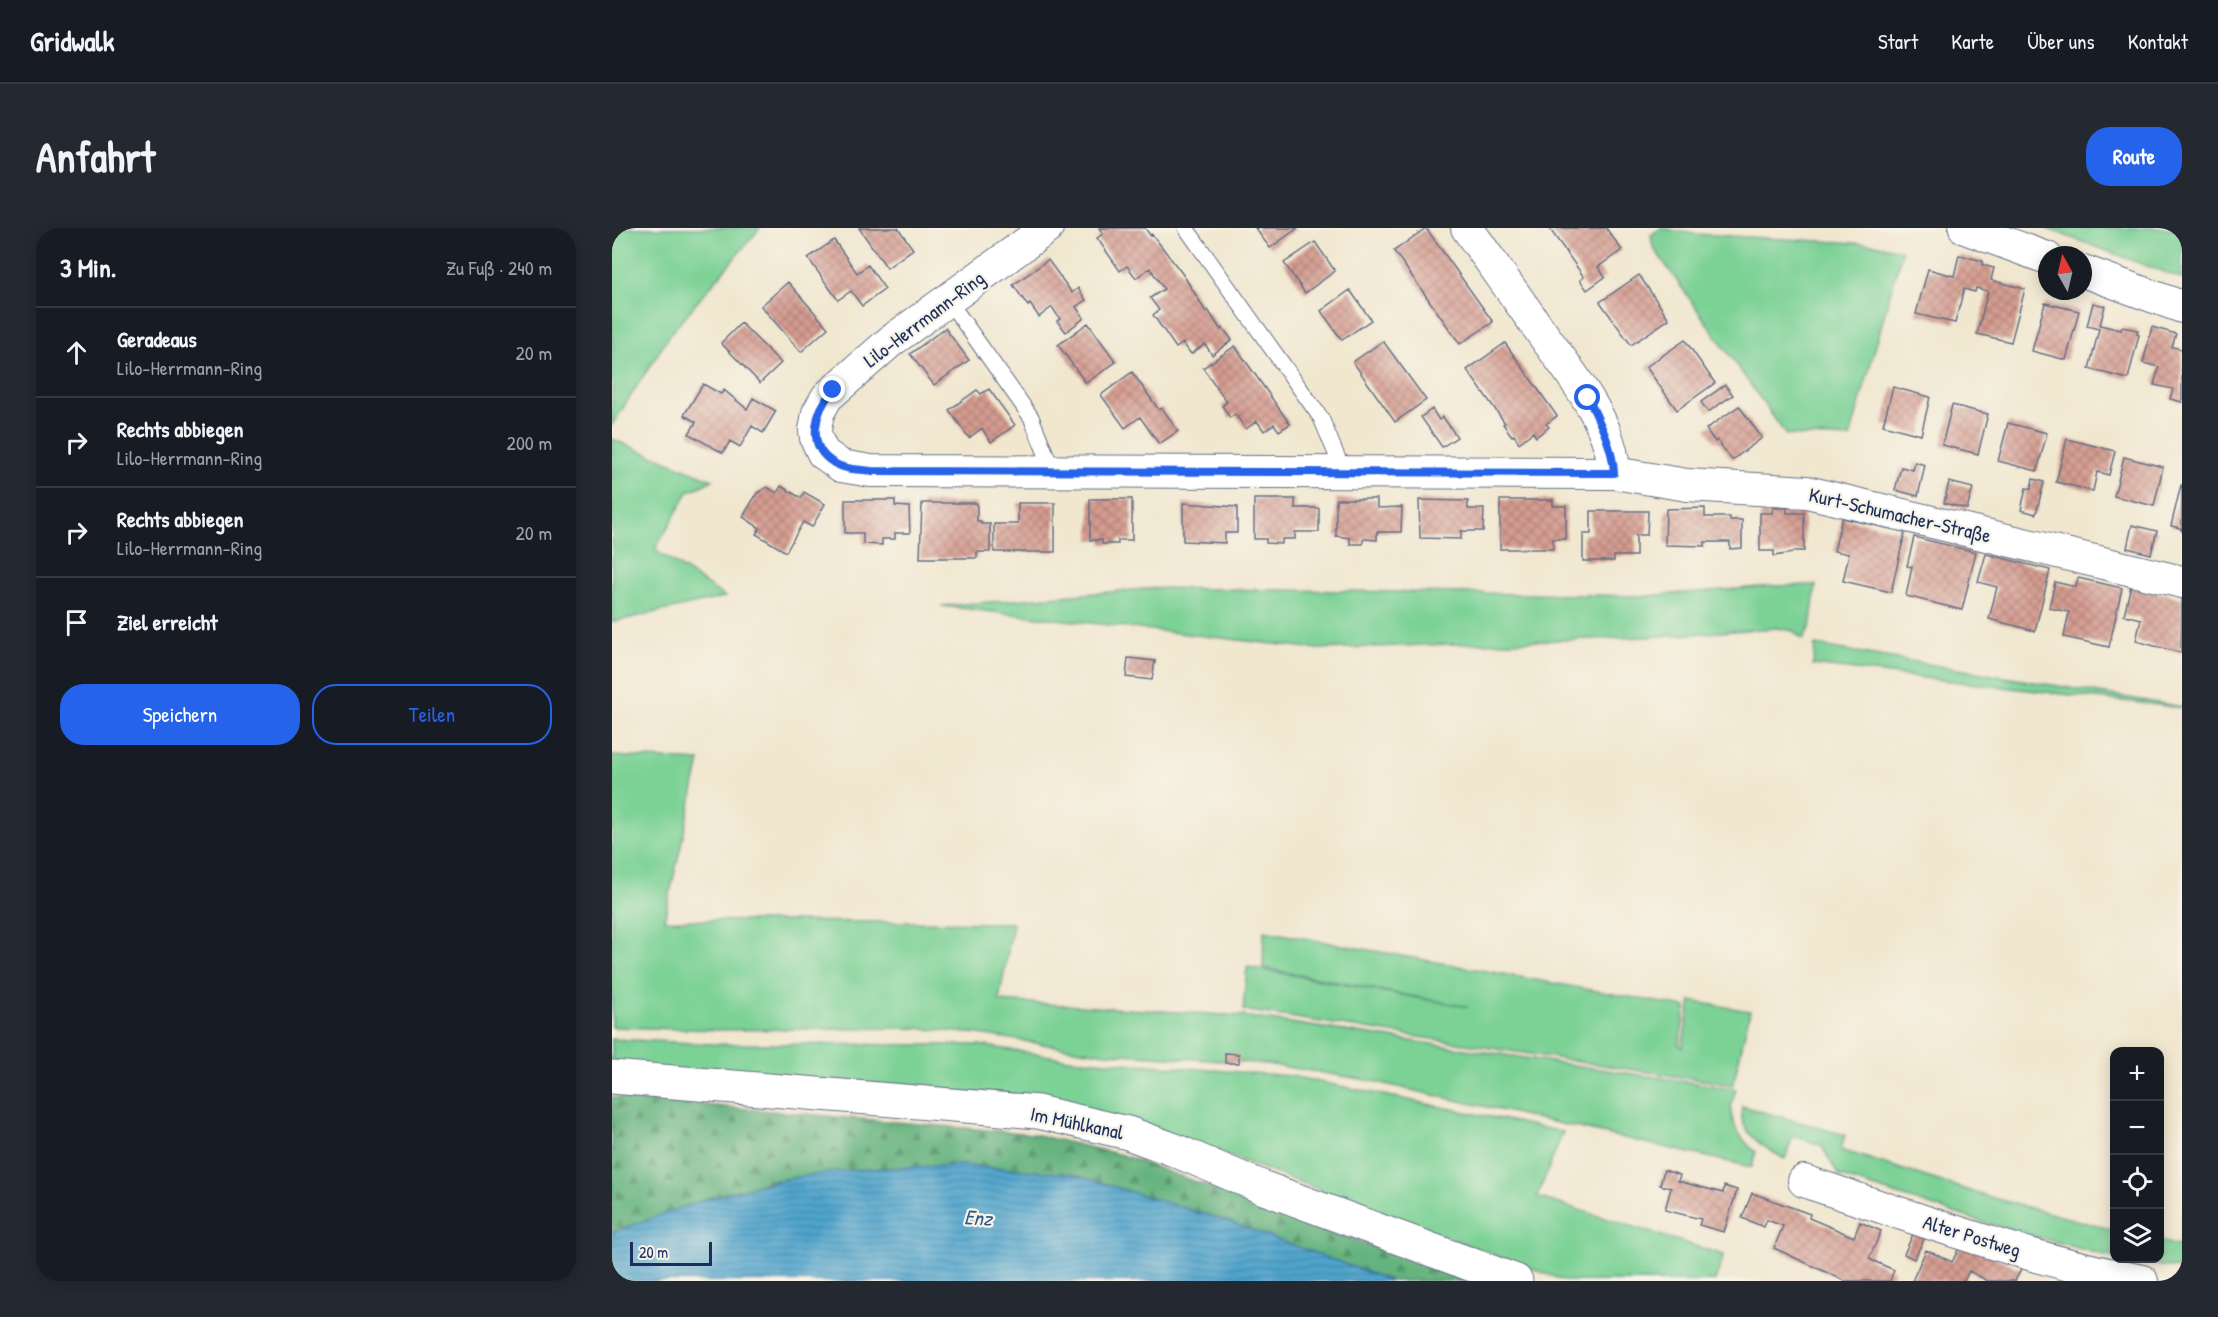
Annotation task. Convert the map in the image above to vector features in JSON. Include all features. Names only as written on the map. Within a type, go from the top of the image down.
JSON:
[{"type":"street","name":"Lilo-Herrmann-Ring","points":[[1047,228],[891,341],[827,397],[818,413],[815,430],[823,453],[841,466],[871,471],[1614,473]]},
{"type":"street","points":[[1467,228],[1588,398],[1610,450],[1614,473]]},
{"type":"street","points":[[1965,228],[2038,255]]},
{"type":"street","points":[[2092,274],[2182,307]]},
{"type":"street","name":"Kurt-Schumacher-Straße","points":[[1614,473],[1687,485],[1807,492],[2182,582]]},
{"type":"street","name":"Im Mühlkanal","points":[[612,1077],[1048,1114],[1139,1137],[1264,1188],[1516,1281]]},
{"type":"street","name":"Alter Postweg","points":[[1804,1182],[1973,1237],[2096,1272],[2142,1281]]},
{"type":"lane","points":[[1186,228],[1321,418],[1338,461],[1338,472]]},
{"type":"lane","points":[[948,300],[1031,417],[1048,459],[1048,471]]},
{"type":"green space","points":[[612,228],[760,228],[671,333],[612,425]]},
{"type":"green space","points":[[1661,228],[1695,234],[1875,244],[1902,251],[1850,438],[1786,435],[1653,247],[1651,235]]},
{"type":"green space","points":[[2045,228],[2182,228],[2182,279]]},
{"type":"green space","points":[[612,439],[713,480],[688,492],[655,550],[725,597],[612,622]]},
{"type":"green space","points":[[1816,585],[1810,627],[1803,640],[1793,631],[1777,628],[1647,637],[1318,649],[941,606],[1156,588],[1646,596]]},
{"type":"green space","points":[[1815,645],[2182,707],[2182,708],[1813,665]]},
{"type":"green space","points":[[612,756],[700,761],[664,920],[1013,923],[999,1001],[1242,1016],[1736,1089],[1731,1109],[1733,1121],[1747,1144],[1756,1152],[1752,1167],[1367,1080],[1267,1064],[1094,1052],[979,1034],[915,1028],[718,1030],[612,1027]]},
{"type":"green space","points":[[1264,931],[1686,1007],[1679,1045],[1682,1047],[1691,1001],[1750,1011],[1733,1085],[1243,1010],[1247,967],[1468,1007],[1263,968]]},
{"type":"green space","points":[[612,1039],[714,1044],[979,1045],[1069,1059],[1291,1076],[1563,1132],[1537,1197],[1724,1255],[1715,1281],[1565,1281],[1140,1123],[612,1064]]},
{"type":"green space","points":[[612,1097],[1033,1134],[1122,1155],[1467,1281],[1391,1281],[1227,1221],[1072,1174],[960,1165],[833,1172],[772,1181],[711,1197],[612,1233]]},
{"type":"green space","points":[[1742,1106],[1845,1135],[1841,1150],[1986,1196],[2110,1229],[2110,1257],[1979,1221],[1839,1176],[1821,1145],[1793,1136],[1785,1159],[1761,1145],[1748,1132],[1741,1115]]},
{"type":"green space","points":[[2164,1242],[2182,1247],[2182,1269],[2144,1263],[2164,1263]]},
{"type":"water","name":"Enz","points":[[960,1165],[1072,1174],[1227,1221],[1391,1281],[612,1281],[612,1233],[720,1195],[776,1181],[832,1172]]},
{"type":"building","points":[[859,228],[898,228],[913,249],[887,268]]},
{"type":"building","points":[[1099,228],[1145,228],[1184,276],[1206,312],[1208,310],[1221,330],[1223,328],[1232,340],[1212,355],[1205,344],[1191,354],[1183,343],[1176,348],[1153,315],[1159,310],[1150,298],[1164,289],[1150,268],[1136,278],[1127,266],[1120,271],[1097,238],[1103,234]]},
{"type":"building","points":[[1255,228],[1298,228],[1270,248]]},
{"type":"building","points":[[1426,228],[1493,322],[1460,344],[1394,251]]},
{"type":"building","points":[[1549,228],[1606,228],[1622,250],[1598,267],[1605,277],[1587,290],[1580,280],[1584,277]]},
{"type":"building","points":[[834,240],[857,273],[868,265],[885,289],[862,306],[851,291],[838,300],[808,258]]},
{"type":"building","points":[[1315,242],[1335,271],[1305,293],[1284,263]]},
{"type":"building","points":[[1959,255],[1983,261],[1982,265],[1994,268],[1991,280],[2025,289],[2011,342],[1977,334],[1988,291],[1976,288],[1975,292],[1964,289],[1955,323],[1916,314],[1928,269],[1954,276]]},
{"type":"building","points":[[1048,260],[1072,293],[1078,288],[1086,300],[1076,307],[1084,318],[1066,332],[1057,321],[1060,319],[1052,307],[1039,317],[1013,285]]},
{"type":"building","points":[[1639,275],[1669,319],[1631,345],[1600,302]]},
{"type":"building","points":[[788,282],[828,328],[801,352],[761,306]]},
{"type":"building","points":[[1350,290],[1371,320],[1342,340],[1321,311]]},
{"type":"building","points":[[2045,303],[2079,311],[2066,360],[2032,351]]},
{"type":"building","points":[[2093,303],[2105,306],[2100,325],[2121,330],[2122,327],[2138,330],[2139,335],[2128,379],[2089,369],[2099,329],[2087,326]]},
{"type":"building","points":[[741,323],[781,363],[760,383],[721,343]]},
{"type":"building","points":[[1088,323],[1116,362],[1086,383],[1058,345]]},
{"type":"building","points":[[2152,327],[2176,334],[2172,347],[2182,349],[2182,402],[2170,399],[2173,389],[2154,385],[2159,367],[2143,363]]},
{"type":"building","points":[[945,328],[969,360],[934,385],[910,354]]},
{"type":"building","points":[[1685,340],[1715,383],[1677,410],[1646,367]]},
{"type":"building","points":[[1383,341],[1426,400],[1395,422],[1353,362]]},
{"type":"building","points":[[1505,343],[1557,416],[1546,424],[1549,427],[1536,437],[1533,432],[1519,443],[1503,424],[1505,423],[1467,370]]},
{"type":"building","points":[[1235,346],[1290,424],[1279,431],[1274,424],[1264,431],[1257,421],[1246,429],[1235,414],[1230,418],[1222,406],[1227,402],[1203,368]]},
{"type":"building","points":[[1132,372],[1159,410],[1162,408],[1178,431],[1159,444],[1140,417],[1125,428],[1101,395]]},
{"type":"building","points":[[703,384],[721,394],[724,390],[747,409],[753,398],[776,411],[763,433],[752,426],[740,447],[730,441],[723,453],[689,434],[696,422],[684,415]]},
{"type":"building","points":[[1725,385],[1733,395],[1708,412],[1701,402]]},
{"type":"building","points":[[1893,387],[1930,397],[1921,435],[1883,425]]},
{"type":"building","points":[[989,389],[1015,425],[991,442],[982,428],[969,438],[949,410],[977,390],[981,394]]},
{"type":"building","points":[[1952,405],[1988,414],[1978,454],[1942,445]]},
{"type":"building","points":[[1739,406],[1762,438],[1732,460],[1706,429]]},
{"type":"building","points":[[1432,409],[1439,420],[1443,417],[1457,437],[1442,447],[1421,417]]},
{"type":"building","points":[[2008,423],[2047,433],[2037,471],[1998,461]]},
{"type":"building","points":[[2067,439],[2115,451],[2109,475],[2097,472],[2093,491],[2056,482]]},
{"type":"building","points":[[2124,457],[2163,467],[2154,506],[2114,496]]},
{"type":"building","points":[[1915,462],[1925,465],[1918,496],[1895,490],[1901,467],[1913,470]]},
{"type":"building","points":[[2033,479],[2044,482],[2036,514],[2021,510],[2026,488],[2031,489]]},
{"type":"building","points":[[1949,482],[1973,488],[1967,509],[1944,503]]},
{"type":"building","points":[[2181,485],[2182,531],[2180,528],[2171,526]]},
{"type":"building","points":[[781,486],[801,498],[804,492],[825,504],[812,527],[803,522],[786,552],[756,534],[760,528],[743,517],[757,493],[767,487],[777,493]]},
{"type":"building","points":[[1090,499],[1132,499],[1132,540],[1118,540],[1118,544],[1102,544],[1102,540],[1090,540]]},
{"type":"building","points":[[1254,499],[1295,499],[1295,508],[1319,508],[1319,532],[1295,532],[1295,539],[1282,539],[1282,544],[1266,543],[1266,539],[1254,539]]},
{"type":"building","points":[[1336,499],[1377,499],[1377,508],[1402,507],[1401,532],[1377,532],[1377,540],[1363,539],[1363,544],[1350,544],[1350,538],[1336,536]]},
{"type":"building","points":[[845,500],[895,500],[895,506],[909,507],[910,533],[895,533],[895,539],[882,539],[882,545],[863,544],[863,533],[845,533]]},
{"type":"building","points":[[1419,500],[1468,501],[1468,509],[1484,509],[1483,531],[1461,531],[1461,539],[1420,538]]},
{"type":"building","points":[[1500,500],[1553,500],[1553,506],[1566,506],[1566,539],[1553,539],[1553,549],[1500,549]]},
{"type":"building","points":[[922,503],[977,503],[977,521],[981,521],[981,524],[990,524],[990,552],[977,552],[977,558],[920,558]]},
{"type":"building","points":[[1018,503],[1055,503],[1055,552],[994,552],[994,524],[1018,524]]},
{"type":"building","points":[[1183,503],[1237,507],[1237,533],[1225,533],[1225,543],[1183,541]]},
{"type":"building","points":[[1705,508],[1705,517],[1730,517],[1730,520],[1742,520],[1742,548],[1730,549],[1730,542],[1705,542],[1705,546],[1665,545],[1666,509]]},
{"type":"building","points":[[1773,508],[1787,508],[1787,513],[1804,513],[1804,551],[1793,551],[1774,556],[1774,551],[1760,551],[1760,513],[1772,513]]},
{"type":"building","points":[[1591,511],[1648,511],[1647,535],[1636,535],[1636,556],[1614,556],[1614,561],[1583,561],[1583,534],[1591,534]]},
{"type":"building","points":[[1842,518],[1905,532],[1891,592],[1843,581],[1849,554],[1834,551]]},
{"type":"building","points":[[2132,525],[2157,531],[2151,554],[2127,548]]},
{"type":"building","points":[[1914,537],[1976,552],[1962,610],[1906,596],[1912,567],[1907,566]]},
{"type":"building","points":[[1986,554],[2050,570],[2035,631],[1989,619],[1997,587],[1978,582]]},
{"type":"building","points":[[2078,578],[2122,588],[2109,647],[2064,637],[2069,612],[2049,608],[2055,582],[2076,587]]},
{"type":"building","points":[[2131,585],[2182,598],[2181,653],[2136,641],[2141,619],[2124,615]]},
{"type":"building","points":[[1128,658],[1155,661],[1152,680],[1126,677]]},
{"type":"building","points":[[1225,1053],[1239,1054],[1239,1063],[1225,1063]]},
{"type":"building","points":[[1664,1170],[1680,1175],[1678,1181],[1723,1193],[1724,1186],[1737,1190],[1724,1232],[1699,1225],[1701,1219],[1665,1210],[1671,1188],[1660,1185]]},
{"type":"building","points":[[1752,1193],[1810,1214],[1809,1218],[1854,1237],[1860,1222],[1881,1231],[1869,1259],[1894,1270],[1890,1281],[1845,1281],[1774,1248],[1783,1226],[1767,1220],[1764,1227],[1742,1218]]},
{"type":"building","points":[[1915,1230],[1926,1235],[1914,1259],[1904,1254]]},
{"type":"building","points":[[1962,1242],[2021,1269],[2015,1281],[1988,1281],[1969,1271],[1964,1281],[1912,1281],[1926,1250],[1952,1262]]},
{"type":"route","points":[[833,390],[818,413],[816,421],[815,430],[819,446],[834,463],[848,468],[871,471],[1614,473],[1610,450],[1588,398]]}]
